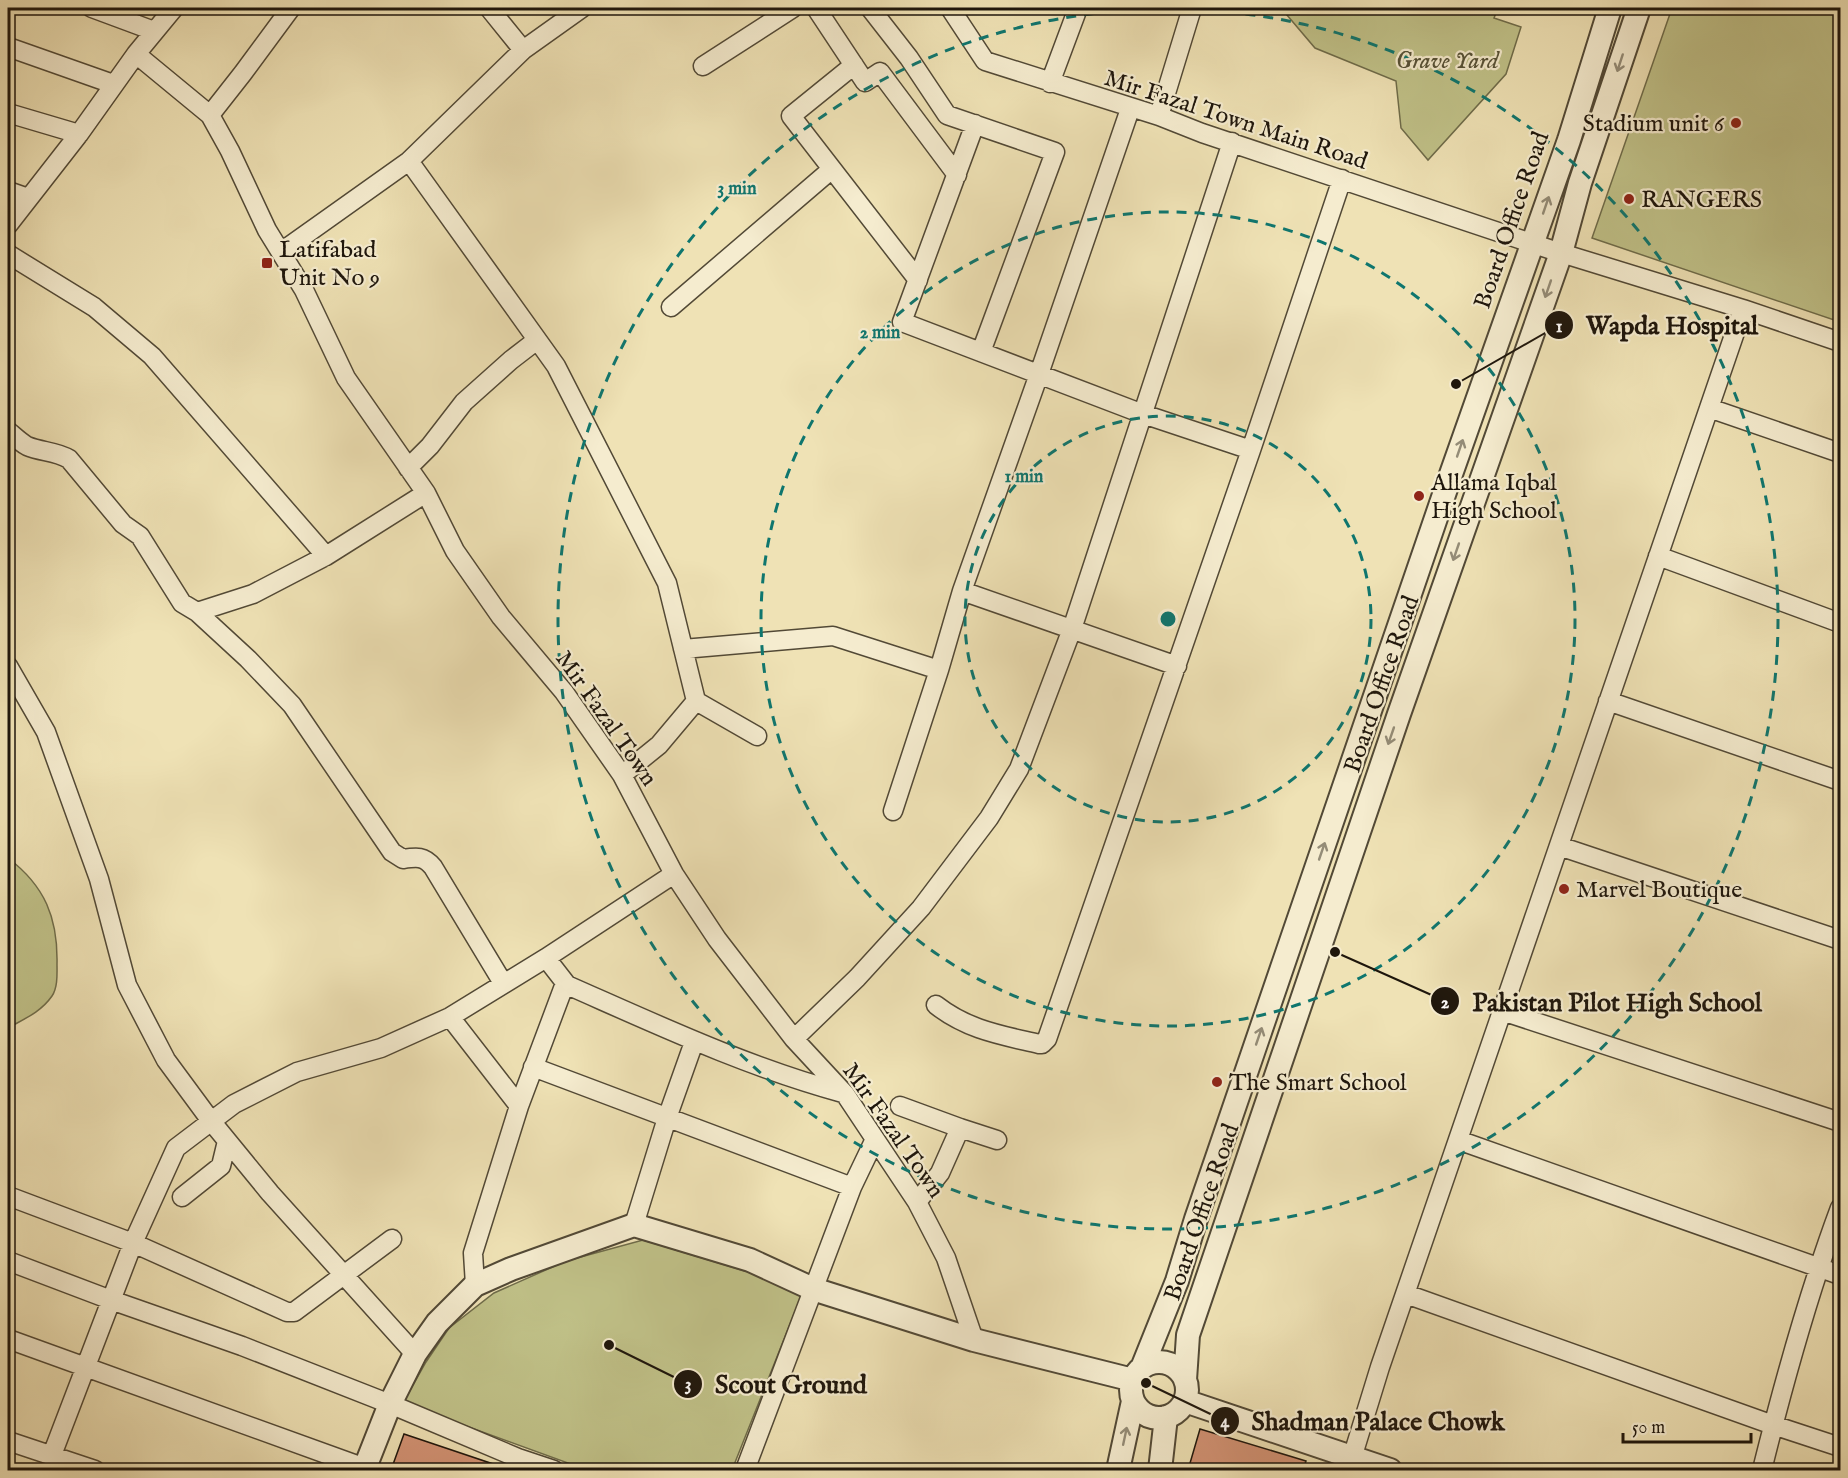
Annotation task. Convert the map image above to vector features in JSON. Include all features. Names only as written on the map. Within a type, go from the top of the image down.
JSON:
[{"type":"street","points":[[92,8],[154,31]]},
{"type":"street","points":[[8,225],[79,134],[113,84],[174,8]]},
{"type":"street","points":[[136,54],[210,115],[291,8]]},
{"type":"street","points":[[489,8],[523,50]]},
{"type":"street","points":[[280,252],[409,161],[523,50],[582,8]]},
{"type":"street","points":[[703,66],[793,8]]},
{"type":"street","points":[[816,8],[865,82],[880,72],[957,176]]},
{"type":"street","points":[[870,8],[909,58],[947,115],[1055,152],[981,352]]},
{"type":"street","name":"Mir Fazal Town Main Road","points":[[950,8],[985,61],[1159,117],[1561,253],[1743,309],[1840,342]]},
{"type":"street","points":[[963,26],[969,8]]},
{"type":"street","points":[[1050,83],[1078,8]]},
{"type":"street","points":[[1159,117],[1192,8]]},
{"type":"street","name":"Board Office Road","points":[[1118,1470],[1136,1383],[1177,1281],[1196,1219],[1454,466],[1569,140],[1610,8]]},
{"type":"street","name":"Board Office Road","points":[[1185,1391],[1188,1335],[1195,1313],[1395,725],[1561,253],[1580,183],[1639,8]]},
{"type":"street","points":[[8,47],[113,84]]},
{"type":"street","points":[[854,65],[791,116],[918,280]]},
{"type":"street","points":[[893,811],[962,591],[1040,374],[1130,109]]},
{"type":"street","points":[[8,113],[79,134]]},
{"type":"street","name":"Mir Fazal Town","points":[[210,115],[230,151],[267,230],[304,291],[346,378],[426,493],[455,551],[501,617],[564,692],[622,775],[674,874],[717,939],[794,1039],[845,1094],[917,1202],[945,1258],[974,1340]]},
{"type":"street","points":[[975,124],[902,322],[1143,414],[1251,450]]},
{"type":"street","points":[[794,1039],[857,978],[921,908],[988,818],[1019,769],[1072,629],[1232,142]]},
{"type":"street","points":[[409,161],[556,366],[667,583],[696,701],[757,736]]},
{"type":"street","points":[[671,307],[832,169]]},
{"type":"street","points":[[936,1005],[967,1025],[1039,1044],[1045,1042],[1177,666],[1342,179]]},
{"type":"street","points":[[8,191],[28,198]]},
{"type":"street","points":[[8,254],[93,307],[152,356],[326,556]]},
{"type":"street","points":[[1352,1458],[1458,1140],[1743,309]]},
{"type":"street","points":[[408,468],[430,446],[464,402],[537,340]]},
{"type":"street","points":[[1709,408],[1840,453]]},
{"type":"street","points":[[8,431],[27,446],[50,453],[58,452],[69,459],[123,524],[140,536],[182,603],[197,612],[248,659],[292,705],[392,852],[403,859],[426,858],[433,867],[502,983]]},
{"type":"street","points":[[197,612],[253,594],[326,556],[426,493]]},
{"type":"street","points":[[1658,556],[1840,623]]},
{"type":"street","points":[[962,591],[1177,666]]},
{"type":"street","points":[[683,649],[832,636],[939,670]]},
{"type":"street","points":[[8,666],[46,732],[99,879],[127,985],[166,1060],[211,1121],[270,1193],[415,1354]]},
{"type":"street","points":[[622,775],[659,745],[696,701]]},
{"type":"street","points":[[1608,701],[1840,781]]},
{"type":"street","points":[[1559,846],[1840,940]]},
{"type":"street","points":[[52,1455],[133,1243],[176,1148],[234,1104],[297,1072],[381,1048],[450,1017],[546,958],[674,874]]},
{"type":"street","points":[[546,958],[567,985],[694,1042],[791,1079],[845,1094]]},
{"type":"street","points":[[475,1285],[474,1252],[519,1106],[562,988],[567,985]]},
{"type":"street","points":[[1502,1011],[1840,1122]]},
{"type":"street","points":[[450,1017],[519,1106]]},
{"type":"street","points":[[634,1225],[667,1118],[694,1042]]},
{"type":"street","points":[[533,1067],[852,1187]]},
{"type":"street","points":[[900,1106],[997,1140]]},
{"type":"street","points":[[917,1202],[940,1173],[960,1128]]},
{"type":"street","points":[[745,1470],[852,1187],[875,1139]]},
{"type":"street","points":[[182,1197],[222,1166],[227,1140]]},
{"type":"street","points":[[1458,1140],[1840,1275]]},
{"type":"street","points":[[8,1196],[133,1243],[287,1312],[294,1312],[392,1239]]},
{"type":"street","points":[[1762,1470],[1793,1346],[1818,1267],[1840,1208]]},
{"type":"street","points":[[8,1340],[365,1469],[390,1404],[415,1354],[436,1323],[475,1285],[560,1251],[634,1225],[750,1260],[813,1289],[974,1340],[1136,1383]]},
{"type":"street","points":[[8,1260],[111,1300],[242,1346],[390,1404],[518,1458],[554,1470]]},
{"type":"street","points":[[1406,1294],[1773,1425],[1840,1446]]},
{"type":"street","points":[[1167,1363],[1181,1373],[1185,1391],[1178,1410],[1166,1417],[1147,1416],[1139,1410],[1136,1383],[1149,1364],[1167,1363]]},
{"type":"street","points":[[1185,1391],[1352,1458],[1390,1470]]},
{"type":"street","points":[[1160,1470],[1166,1417]]},
{"type":"street","points":[[8,1441],[52,1455],[88,1470]]},
{"type":"green space","name":"Grave Yard","points":[[1281,8],[1498,8],[1494,18],[1521,27],[1506,74],[1428,160],[1401,128],[1396,81],[1315,48]]},
{"type":"green space","name":"Stadium unit 6","points":[[1672,8],[1840,8],[1840,322],[1592,238]]},
{"type":"green space","points":[[8,858],[31,880],[47,904],[57,947],[57,980],[48,1002],[32,1015],[8,1028]]},
{"type":"green space","points":[[643,1240],[804,1289],[732,1470],[587,1470],[403,1403],[426,1362],[449,1328],[494,1293],[566,1261]]},
{"type":"building","points":[[1200,1429],[1306,1461],[1303,1470],[1188,1470]]},
{"type":"building","points":[[404,1434],[511,1470],[391,1470]]},
{"type":"place","name":"Stadium unit 6","points":[[1736,123]]},
{"type":"place","name":"RANGERS","points":[[1629,199]]},
{"type":"place","name":"Latifabad Unit No 9","points":[[267,263]]},
{"type":"place","name":"Wapda Hospital","points":[[1456,384]]},
{"type":"place","name":"Allama Iqbal High School","points":[[1419,496]]},
{"type":"place","name":"Marvel Boutique","points":[[1564,889]]},
{"type":"place","name":"Pakistan Pilot High School","points":[[1335,952]]},
{"type":"place","name":"The Smart School","points":[[1217,1082]]},
{"type":"place","name":"Scout Ground","points":[[609,1345]]},
{"type":"place","name":"Shadman Palace Chowk","points":[[1146,1383]]}]
